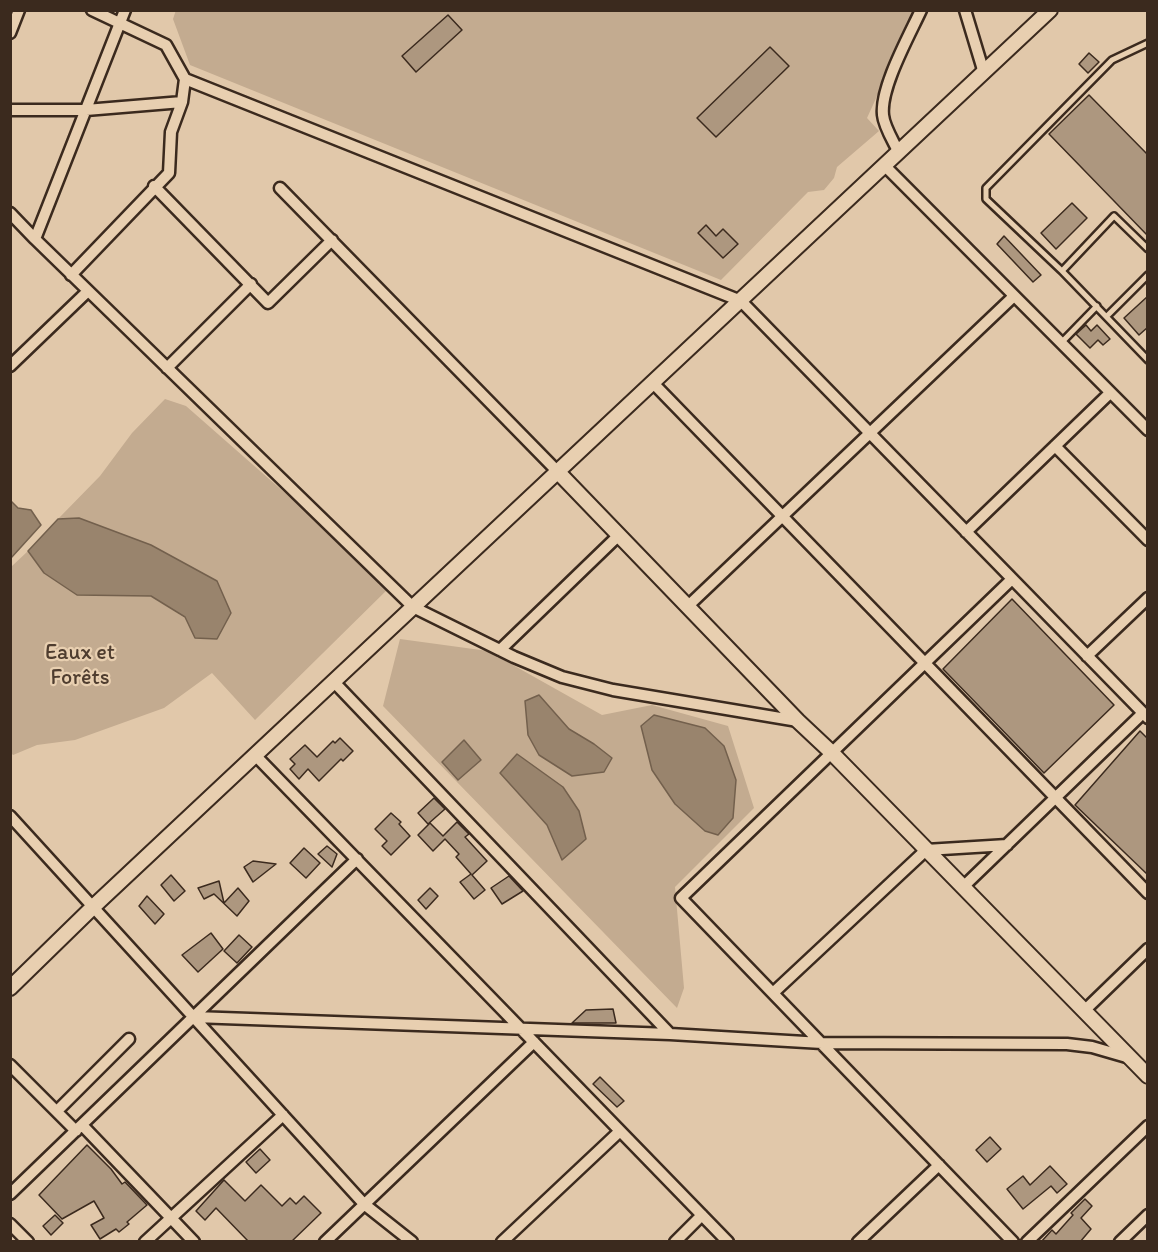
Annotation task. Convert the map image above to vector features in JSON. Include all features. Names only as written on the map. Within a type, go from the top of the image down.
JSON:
[{"type":"street","points":[[10,33],[20,10]]},
{"type":"street","points":[[71,275],[154,186],[169,173],[171,132],[182,102],[185,79],[166,45],[92,10]]},
{"type":"street","points":[[35,239],[125,10]]},
{"type":"street","points":[[899,153],[883,116],[884,102],[893,73],[921,10]]},
{"type":"street","points":[[965,10],[984,73]]},
{"type":"street","points":[[10,988],[93,907],[1050,10]]},
{"type":"street","points":[[185,79],[741,301],[1145,716],[1056,797],[963,887]]},
{"type":"street","points":[[10,110],[86,110],[182,102]]},
{"type":"street","points":[[885,166],[1148,430]]},
{"type":"street","points":[[154,186],[268,303],[332,240]]},
{"type":"street","points":[[280,188],[798,721],[1148,1076]]},
{"type":"street","points":[[10,213],[413,607],[562,677],[613,690],[798,721]]},
{"type":"street","points":[[167,368],[250,284]]},
{"type":"street","points":[[10,366],[88,291]]},
{"type":"street","points":[[688,606],[1014,296]]},
{"type":"street","points":[[654,383],[1148,893]]},
{"type":"street","points":[[966,532],[1110,393]]},
{"type":"street","points":[[1056,446],[1148,540]]},
{"type":"street","points":[[501,650],[619,535]]},
{"type":"street","points":[[1012,579],[681,897],[1013,1242]]},
{"type":"street","points":[[1087,656],[1148,598]]},
{"type":"street","points":[[334,682],[670,1034]]},
{"type":"street","points":[[255,755],[728,1242]]},
{"type":"street","points":[[10,816],[364,1204],[412,1242]]},
{"type":"street","points":[[773,993],[926,849],[1007,845]]},
{"type":"street","points":[[10,1194],[357,859]]},
{"type":"street","points":[[1084,1011],[1148,949]]},
{"type":"street","points":[[194,1017],[670,1034],[822,1043],[1067,1044],[1092,1047],[1130,1058]]},
{"type":"street","points":[[57,1111],[129,1039]]},
{"type":"street","points":[[325,1242],[534,1041]]},
{"type":"street","points":[[10,1065],[57,1111],[79,1128],[194,1242]]},
{"type":"street","points":[[145,1242],[283,1114]]},
{"type":"street","points":[[1027,1242],[1148,1126]]},
{"type":"street","points":[[502,1242],[620,1131]]},
{"type":"street","points":[[858,1242],[939,1165]]},
{"type":"street","points":[[675,1242],[702,1215]]},
{"type":"street","points":[[1120,1242],[1148,1215]]},
{"type":"street","points":[[10,1224],[28,1242]]},
{"type":"lane","points":[[1148,42],[1112,60],[986,188],[986,199],[1062,271],[1148,360]]},
{"type":"lane","points":[[1062,271],[1114,216],[1148,249]]},
{"type":"lane","points":[[1107,316],[1148,275]]},
{"type":"lane","points":[[1061,343],[1097,306]]},
{"type":"green space","points":[[176,10],[916,11],[867,118],[879,131],[837,167],[834,178],[824,190],[808,192],[721,280],[190,65],[173,19]]},
{"type":"green space","name":"Eaux et Forêts","points":[[165,399],[186,406],[391,586],[255,720],[212,673],[164,708],[75,740],[37,745],[13,755],[11,753],[11,567],[28,551],[44,573],[77,595],[151,596],[217,639],[79,518],[58,519],[100,476],[132,433]]},
{"type":"green space","points":[[400,639],[488,651],[602,715],[652,705],[728,726],[754,808],[675,887],[684,988],[677,1008],[383,706]]},
{"type":"shaded area","points":[[10,500],[18,508],[31,510],[41,525],[11,558]]},
{"type":"shaded area","points":[[79,518],[151,545],[217,581],[231,613],[217,639],[195,638],[185,617],[151,596],[77,595],[44,573],[28,551],[58,519]]},
{"type":"shaded area","points":[[539,695],[569,729],[612,758],[604,772],[572,776],[539,755],[528,735],[525,701]]},
{"type":"shaded area","points":[[654,715],[705,728],[724,746],[736,780],[733,818],[718,835],[705,831],[675,804],[652,770],[641,726]]},
{"type":"shaded area","points":[[464,740],[481,760],[458,780],[442,762]]},
{"type":"shaded area","points":[[517,754],[563,787],[579,811],[586,839],[562,860],[547,825],[500,773]]},
{"type":"building","points":[[448,15],[462,30],[416,72],[402,56]]},
{"type":"building","points":[[770,47],[789,66],[716,137],[697,118]]},
{"type":"building","points":[[1089,53],[1099,62],[1088,73],[1079,64]]},
{"type":"building","points":[[1089,95],[1148,155],[1148,236],[1049,134]]},
{"type":"building","points":[[1072,203],[1087,218],[1056,249],[1041,233]]},
{"type":"building","points":[[706,225],[716,236],[723,229],[738,244],[723,258],[698,233]]},
{"type":"building","points":[[1004,236],[1041,275],[1033,282],[997,244]]},
{"type":"building","points":[[1148,296],[1148,327],[1139,335],[1124,318]]},
{"type":"building","points":[[1086,325],[1091,331],[1097,325],[1110,339],[1103,345],[1098,340],[1090,348],[1076,334]]},
{"type":"building","points":[[1012,599],[1114,705],[1044,773],[943,669]]},
{"type":"building","points":[[1140,731],[1148,739],[1148,875],[1075,805]]},
{"type":"building","points":[[340,738],[353,751],[343,761],[341,759],[319,781],[308,769],[299,779],[290,769],[295,764],[290,759],[305,745],[317,757],[333,741],[335,743]]},
{"type":"building","points":[[434,798],[445,809],[428,824],[418,813]]},
{"type":"building","points":[[391,813],[401,822],[399,824],[410,836],[391,855],[382,846],[387,841],[375,829]]},
{"type":"building","points":[[457,822],[469,834],[465,837],[487,861],[472,875],[485,890],[474,899],[460,882],[471,874],[456,857],[459,854],[445,839],[433,851],[418,835],[430,823],[443,836]]},
{"type":"building","points":[[327,846],[337,854],[332,867],[318,854]]},
{"type":"building","points":[[304,848],[320,863],[306,878],[290,863]]},
{"type":"building","points":[[253,861],[276,864],[253,882],[244,867]]},
{"type":"building","points":[[171,875],[185,891],[174,901],[161,885]]},
{"type":"building","points":[[509,876],[523,891],[502,904],[491,888]]},
{"type":"building","points":[[219,881],[224,903],[238,888],[249,901],[237,916],[214,894],[204,899],[198,888]]},
{"type":"building","points":[[430,888],[438,896],[426,909],[418,900]]},
{"type":"building","points":[[147,896],[164,914],[155,924],[139,906]]},
{"type":"building","points":[[211,933],[223,949],[198,972],[182,955]]},
{"type":"building","points":[[239,935],[252,947],[237,963],[224,951]]},
{"type":"building","points":[[613,1009],[616,1023],[572,1023],[586,1010]]},
{"type":"building","points":[[600,1077],[624,1101],[617,1107],[593,1084]]},
{"type":"building","points":[[990,1137],[1001,1149],[987,1162],[976,1150]]},
{"type":"building","points":[[87,1145],[111,1169],[122,1184],[125,1182],[147,1205],[119,1232],[116,1229],[100,1239],[91,1225],[104,1218],[94,1201],[62,1219],[39,1195]]},
{"type":"building","points":[[260,1149],[270,1160],[256,1173],[246,1162]]},
{"type":"building","points":[[1050,1166],[1067,1184],[1057,1193],[1051,1186],[1023,1209],[1007,1189],[1023,1176],[1030,1185]]},
{"type":"building","points":[[224,1180],[245,1201],[261,1185],[282,1206],[290,1198],[296,1204],[304,1196],[321,1213],[291,1242],[249,1242],[216,1208],[205,1220],[196,1211]]},
{"type":"building","points":[[1085,1199],[1092,1206],[1081,1218],[1091,1229],[1080,1242],[1041,1242],[1052,1230],[1056,1234],[1073,1215],[1071,1213]]},
{"type":"building","points":[[55,1215],[63,1223],[51,1235],[43,1226]]}]
